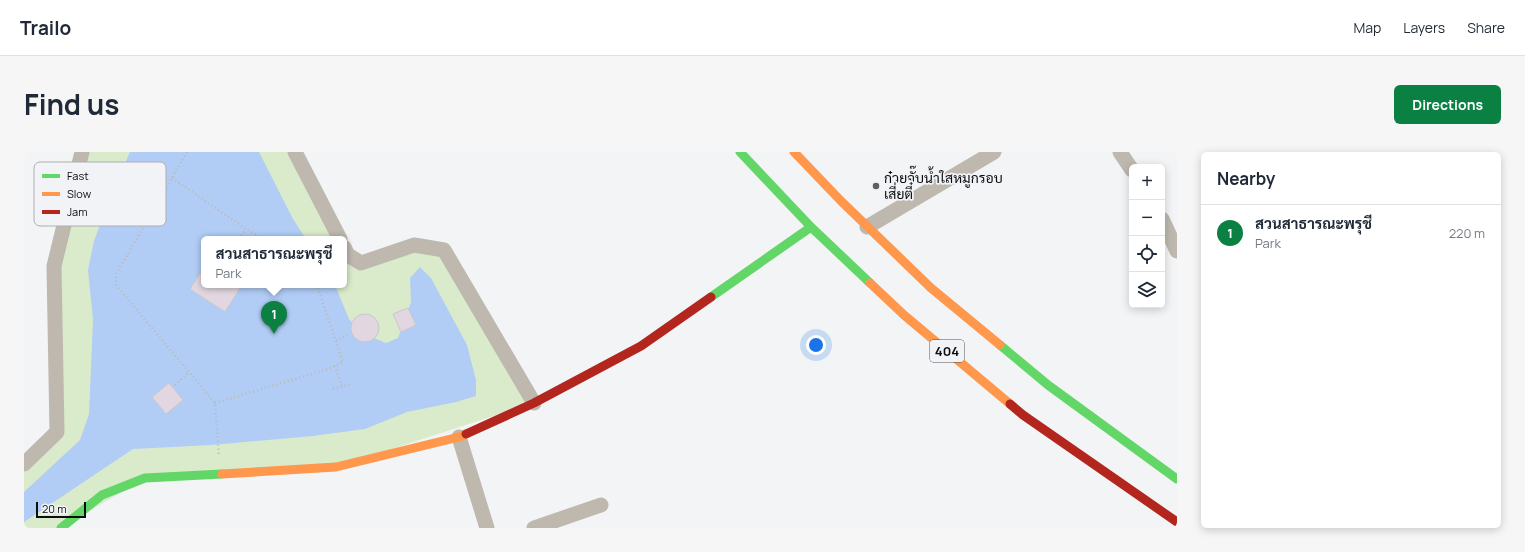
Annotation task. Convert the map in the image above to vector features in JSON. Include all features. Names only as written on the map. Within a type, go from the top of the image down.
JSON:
[{"type":"main road","name":"404","points":[[740,152],[811,227],[904,315],[1023,415],[1177,522]]},
{"type":"main road","name":"404","points":[[794,152],[867,227],[931,288],[1048,385],[1177,479]]},
{"type":"main road","points":[[61,528],[102,495],[144,478],[336,467],[459,437],[534,403],[641,346],[811,227]]},
{"type":"street","points":[[80,162],[82,152]]},
{"type":"street","points":[[295,152],[338,236]]},
{"type":"street","points":[[867,227],[994,152]]},
{"type":"street","points":[[1120,152],[1129,166]]},
{"type":"street","points":[[1165,225],[1177,251]]},
{"type":"street","points":[[24,464],[57,432],[54,266],[64,226]]},
{"type":"street","points":[[347,253],[361,264],[414,245],[444,250],[534,403]]},
{"type":"street","points":[[459,437],[487,528]]},
{"type":"street","points":[[534,528],[601,505]]},
{"type":"path","points":[[166,188],[187,152]]},
{"type":"path","points":[[172,178],[259,236]]},
{"type":"path","points":[[144,226],[116,274],[116,285],[215,403],[220,474]]},
{"type":"path","points":[[241,236],[246,229]]},
{"type":"path","points":[[215,403],[335,366],[343,362],[318,288]]},
{"type":"path","points":[[336,342],[350,334]]},
{"type":"path","points":[[335,366],[342,387]]},
{"type":"path","points":[[175,385],[189,372]]},
{"type":"path","points":[[333,389],[352,384]]},
{"type":"green space","points":[[82,152],[295,152],[338,236],[201,236],[201,288],[347,288],[347,250],[361,263],[414,245],[444,250],[534,403],[336,467],[145,478],[61,528],[24,528],[24,464],[57,432],[54,266],[64,226],[166,226],[166,162],[80,162]]},
{"type":"water","points":[[130,152],[259,152],[293,219],[304,236],[201,236],[201,288],[336,288],[349,319],[362,333],[386,343],[398,338],[411,302],[410,278],[420,267],[431,278],[467,345],[476,380],[476,396],[456,402],[407,412],[365,429],[313,436],[212,445],[133,449],[24,522],[24,492],[80,440],[89,414],[93,320],[88,270],[94,241],[100,226],[166,226],[166,162],[126,162]]},
{"type":"building","points":[[201,272],[201,288],[240,288],[225,312],[190,289]]},
{"type":"building","points":[[408,308],[416,325],[401,332],[393,314]]},
{"type":"building","points":[[365,314],[375,318],[379,328],[375,338],[365,342],[355,338],[351,328],[355,318]]},
{"type":"building","points":[[169,383],[183,400],[166,414],[152,397]]},
{"type":"traffic: fast","points":[[740,152],[811,227],[870,283]]},
{"type":"traffic: fast","points":[[711,297],[811,227]]},
{"type":"traffic: fast","points":[[1000,345],[1048,385],[1177,479]]},
{"type":"traffic: fast","points":[[61,528],[102,495],[145,478],[222,474]]},
{"type":"traffic: slow","points":[[794,152],[841,201],[931,288],[1000,345]]},
{"type":"traffic: slow","points":[[870,283],[904,315],[1010,404]]},
{"type":"traffic: slow","points":[[222,474],[336,467],[466,434]]},
{"type":"traffic: jam","points":[[466,434],[534,403],[641,346],[711,297]]},
{"type":"traffic: jam","points":[[1010,404],[1023,415],[1177,522]]},
{"type":"place","name":"ก๋วยจั๊บน้ำใสหมูกรอบ เสี่ยตี๋","points":[[876,186]]},
{"type":"place","name":"สวนสาธารณะพรุชี","points":[[274,334]]}]
